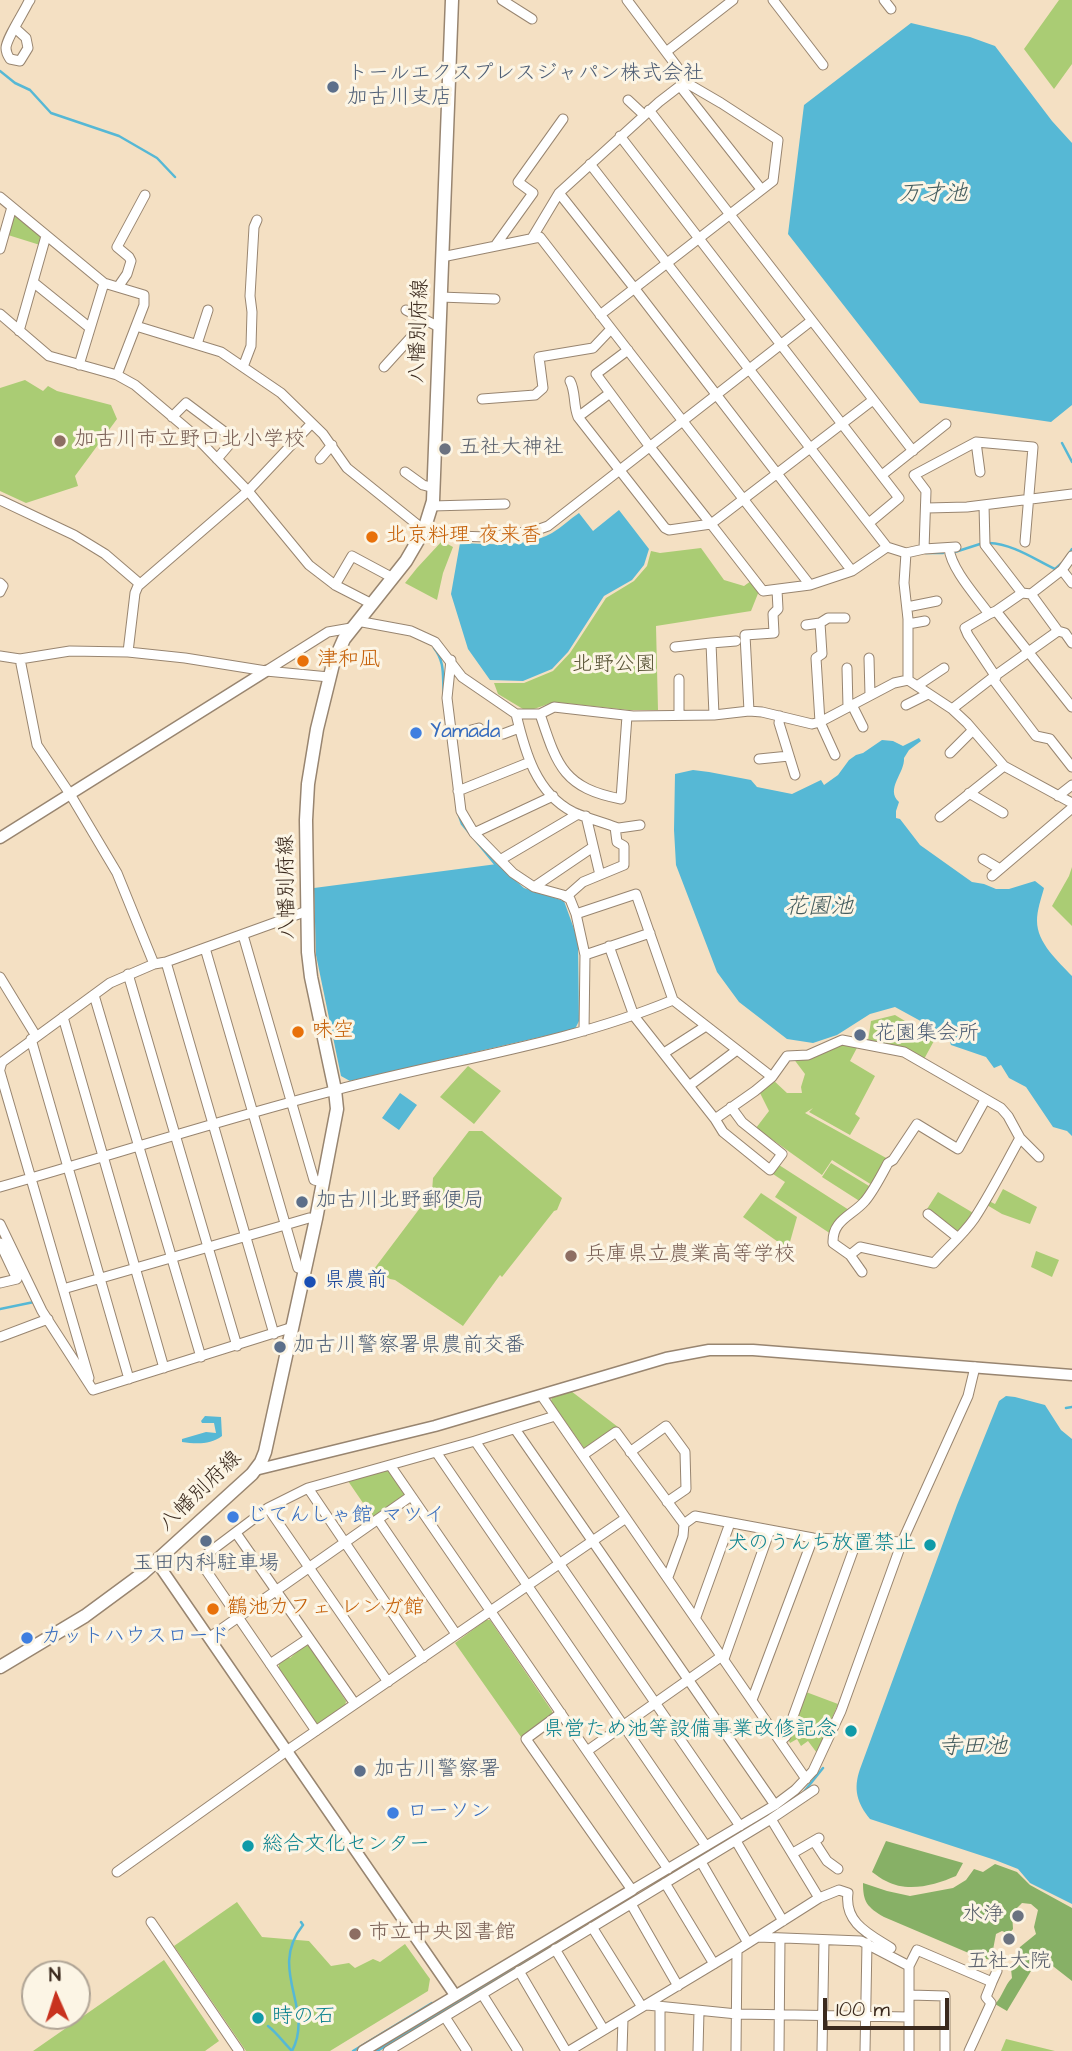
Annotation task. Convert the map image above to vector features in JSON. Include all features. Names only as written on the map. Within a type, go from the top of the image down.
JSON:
[{"type":"main road","name":"八幡別府線","points":[[0,1667],[100,1606],[156,1561],[255,1470],[265,1452],[336,1120],[335,1090],[311,977],[307,912],[306,820],[308,784],[317,729],[328,677],[339,650],[354,624],[406,561],[424,530],[432,506],[453,0]]},
{"type":"street","points":[[15,28],[30,0]]},
{"type":"street","points":[[502,0],[532,19]]},
{"type":"street","points":[[627,0],[680,72],[682,84],[761,189]]},
{"type":"street","points":[[666,52],[733,0]]},
{"type":"street","points":[[773,0],[823,65]]},
{"type":"street","points":[[884,0],[891,9]]},
{"type":"street","points":[[532,238],[559,193],[647,112],[682,84]]},
{"type":"street","points":[[600,315],[773,181],[778,140],[721,103],[682,84]]},
{"type":"street","points":[[628,100],[647,112],[730,214],[913,451]]},
{"type":"street","points":[[495,246],[536,189],[519,182],[563,119]]},
{"type":"street","points":[[620,136],[900,498],[869,523]]},
{"type":"street","points":[[590,164],[887,547],[906,553],[953,548],[950,556],[960,582],[1029,653],[1072,707]]},
{"type":"street","points":[[559,193],[852,571]]},
{"type":"street","points":[[118,287],[127,274],[131,261],[130,257],[117,247],[145,195]]},
{"type":"street","points":[[0,197],[104,283],[144,295],[144,305],[117,375]]},
{"type":"street","points":[[0,249],[12,208]]},
{"type":"street","points":[[243,368],[251,346],[250,296],[254,227],[257,220]]},
{"type":"street","points":[[19,331],[46,236]]},
{"type":"street","points":[[442,257],[540,237],[810,585]]},
{"type":"street","points":[[33,282],[90,328]]},
{"type":"street","points":[[79,365],[104,283]]},
{"type":"street","points":[[440,296],[495,299]]},
{"type":"street","points":[[197,344],[208,310]]},
{"type":"street","points":[[406,310],[439,327]]},
{"type":"street","points":[[0,314],[48,356],[117,375],[135,385],[217,459],[248,491],[310,565],[335,585],[372,604]]},
{"type":"street","points":[[384,367],[423,324],[424,319]]},
{"type":"street","points":[[136,326],[221,352],[281,393],[332,445],[347,468],[424,530],[458,536],[486,537],[534,531],[548,526],[811,321]]},
{"type":"street","points":[[482,399],[504,402],[535,395],[542,387],[539,356],[593,348],[611,329]]},
{"type":"street","points":[[628,350],[596,374],[764,591],[810,585],[852,571],[887,547]]},
{"type":"street","points":[[570,380],[579,417],[669,530],[711,524],[873,400]]},
{"type":"street","points":[[579,417],[610,393]]},
{"type":"street","points":[[172,417],[186,403],[234,439],[217,459]]},
{"type":"street","points":[[128,652],[135,593],[140,584],[248,491],[311,424]]},
{"type":"street","points":[[882,475],[946,425]]},
{"type":"street","points":[[976,442],[980,472]]},
{"type":"street","points":[[924,549],[926,491],[914,475],[976,442],[1033,447],[1029,500],[1023,526],[1025,542]]},
{"type":"street","points":[[320,459],[332,445]]},
{"type":"street","points":[[405,472],[423,485],[434,488]]},
{"type":"street","points":[[927,508],[984,505],[1072,494]]},
{"type":"street","points":[[0,500],[74,535],[105,554],[140,584]]},
{"type":"street","points":[[432,506],[505,504]]},
{"type":"street","points":[[984,505],[985,545],[995,564],[1072,643]]},
{"type":"street","points":[[906,553],[904,583],[908,624],[908,680]]},
{"type":"street","points":[[335,585],[352,556],[393,578]]},
{"type":"street","points":[[1072,556],[1062,570],[1026,593],[964,625],[973,649],[1036,736],[1050,739],[1072,767]]},
{"type":"street","points":[[1062,570],[1072,583]]},
{"type":"street","points":[[0,583],[3,586],[0,592]]},
{"type":"street","points":[[749,711],[751,665],[746,635],[774,633],[773,614],[778,609],[777,590]]},
{"type":"street","points":[[907,607],[937,601]]},
{"type":"street","points":[[806,625],[820,623],[828,618],[845,618]]},
{"type":"street","points":[[908,624],[925,621]]},
{"type":"street","points":[[820,623],[822,654],[811,658],[820,722],[835,755]]},
{"type":"street","points":[[0,838],[328,632],[354,624],[411,631],[435,642],[462,677],[516,714],[540,714],[554,707],[627,716],[714,715],[749,711],[812,724],[870,695],[908,680],[953,709],[1004,766],[1072,806],[996,872],[983,859]]},
{"type":"street","points":[[953,709],[1058,631]]},
{"type":"street","points":[[675,647],[731,638]]},
{"type":"street","points":[[711,643],[708,669],[714,715]]},
{"type":"street","points":[[0,656],[20,659],[70,651],[128,652],[328,677]]},
{"type":"street","points":[[869,658],[870,695]]},
{"type":"street","points":[[20,659],[37,745],[71,794],[117,873],[154,964]]},
{"type":"street","points":[[450,660],[447,698],[461,811],[474,833],[513,873],[534,887],[570,899],[585,955],[584,1031]]},
{"type":"street","points":[[847,668],[850,706],[863,727]]},
{"type":"street","points":[[917,686],[944,668]]},
{"type":"street","points":[[679,679],[679,715]]},
{"type":"street","points":[[906,705],[928,694]]},
{"type":"street","points":[[516,714],[530,762],[539,782],[553,796],[570,810],[615,827],[640,825]]},
{"type":"street","points":[[540,714],[553,754],[564,771],[578,785],[589,791],[621,799],[627,716]]},
{"type":"street","points":[[780,716],[779,723],[795,775]]},
{"type":"street","points":[[452,735],[479,728]]},
{"type":"street","points":[[503,734],[519,728]]},
{"type":"street","points":[[950,753],[973,730]]},
{"type":"street","points":[[759,759],[789,756]]},
{"type":"street","points":[[458,791],[530,762]]},
{"type":"street","points":[[940,817],[1004,766]]},
{"type":"street","points":[[1058,796],[1072,785]]},
{"type":"street","points":[[969,793],[1003,813]]},
{"type":"street","points":[[474,833],[553,796]]},
{"type":"street","points":[[582,815],[600,875]]},
{"type":"street","points":[[500,860],[582,815]]},
{"type":"street","points":[[566,897],[583,882],[624,865],[624,846],[617,842],[615,827]]},
{"type":"street","points":[[534,887],[593,847]]},
{"type":"street","points":[[576,914],[636,894],[673,1000],[772,1077]]},
{"type":"street","points":[[93,1390],[0,1066],[110,983],[154,964],[307,912]]},
{"type":"street","points":[[585,955],[650,933]]},
{"type":"street","points":[[243,935],[314,1181],[323,1182]]},
{"type":"street","points":[[609,946],[634,1016],[723,1132],[770,1170],[782,1154],[742,1122],[731,1107]]},
{"type":"street","points":[[205,948],[298,1268],[305,1270]]},
{"type":"street","points":[[166,962],[274,1334]]},
{"type":"street","points":[[128,974],[237,1346]]},
{"type":"street","points":[[0,977],[34,1038],[67,1168],[129,1379]]},
{"type":"street","points":[[94,995],[201,1357]]},
{"type":"street","points":[[0,1187],[335,1090],[584,1031],[634,1016],[673,1000]]},
{"type":"street","points":[[63,1017],[164,1368]]},
{"type":"street","points":[[664,1053],[706,1026]]},
{"type":"street","points":[[715,1119],[772,1077],[787,1056],[808,1055],[842,1040],[904,1052],[1001,1108],[1020,1138],[1039,1157]]},
{"type":"street","points":[[689,1086],[737,1050]]},
{"type":"street","points":[[862,1272],[850,1255],[833,1243],[833,1234],[839,1223],[864,1202],[917,1124],[958,1149],[985,1100]]},
{"type":"street","points":[[850,1255],[860,1247],[934,1263],[975,1218],[1020,1138]]},
{"type":"street","points":[[928,1214],[957,1237]]},
{"type":"street","points":[[63,1289],[285,1225],[316,1219]]},
{"type":"street","points":[[0,1224],[48,1319],[93,1390]]},
{"type":"street","points":[[0,1244],[17,1279],[0,1283]]},
{"type":"street","points":[[0,1337],[48,1319]]},
{"type":"street","points":[[93,1390],[293,1327]]},
{"type":"street","points":[[255,1470],[435,1426],[666,1358],[709,1350],[752,1350],[1072,1375]]},
{"type":"street","points":[[363,2051],[775,1805],[806,1779],[820,1759],[841,1711],[902,1542],[968,1396],[975,1367]]},
{"type":"street","points":[[541,1395],[806,1779]]},
{"type":"street","points":[[316,1731],[199,1560],[268,1508],[307,1488],[555,1416]]},
{"type":"street","points":[[630,1452],[666,1426],[685,1452],[686,1489],[667,1502]]},
{"type":"street","points":[[516,1429],[775,1805]]},
{"type":"street","points":[[583,1455],[616,1432],[684,1524],[683,1536],[668,1577]]},
{"type":"street","points":[[475,1441],[740,1826]]},
{"type":"street","points":[[436,1452],[706,1846]]},
{"type":"street","points":[[390,1465],[668,1868]]},
{"type":"street","points":[[307,1488],[423,1658]]},
{"type":"street","points":[[210,1637],[411,1496]]},
{"type":"street","points":[[268,1508],[388,1682]]},
{"type":"street","points":[[684,1524],[695,1516],[813,1538],[902,1542]]},
{"type":"street","points":[[117,1872],[288,1750],[626,1518]]},
{"type":"street","points":[[379,1521],[456,1634]]},
{"type":"street","points":[[696,1618],[730,1523]]},
{"type":"street","points":[[587,1751],[723,1657],[770,1530]]},
{"type":"street","points":[[236,1533],[355,1704]]},
{"type":"street","points":[[752,1700],[813,1538]]},
{"type":"street","points":[[781,1741],[786,1736],[857,1540]]},
{"type":"street","points":[[156,1561],[455,1995]]},
{"type":"street","points":[[270,1664],[309,1638]]},
{"type":"street","points":[[561,1713],[526,1739],[632,1890]]},
{"type":"street","points":[[388,2051],[736,1841],[814,1790]]},
{"type":"street","points":[[771,1819],[819,1898]]},
{"type":"street","points":[[793,1853],[816,1840],[827,1861],[838,1869]]},
{"type":"street","points":[[736,1841],[783,1921]]},
{"type":"street","points":[[701,1862],[748,1943]]},
{"type":"street","points":[[666,1883],[714,1964]]},
{"type":"street","points":[[519,1971],[568,2051],[819,1898],[839,1890],[848,1893],[846,1906],[860,1929],[891,1948]]},
{"type":"street","points":[[631,1904],[678,1986]]},
{"type":"street","points":[[151,1922],[239,2051]]},
{"type":"street","points":[[592,1927],[644,2006],[737,2014],[909,2017]]},
{"type":"street","points":[[758,1937],[861,1941],[909,1966]]},
{"type":"street","points":[[779,2051],[780,1938]]},
{"type":"street","points":[[822,2051],[824,1941]]},
{"type":"street","points":[[865,2051],[867,1943]]},
{"type":"street","points":[[555,1949],[604,2030]]},
{"type":"street","points":[[736,2051],[737,1950]]},
{"type":"street","points":[[909,2051],[909,1966],[917,1950],[992,1982]]},
{"type":"street","points":[[969,2051],[991,2003],[986,1997],[997,1971]]},
{"type":"street","points":[[482,1994],[518,2051]]},
{"type":"street","points":[[910,1995],[945,1996],[945,2051]]},
{"type":"street","points":[[660,2008],[660,2051]]},
{"type":"street","points":[[698,2051],[699,2011]]},
{"type":"street","points":[[445,2017],[467,2051]]},
{"type":"street","points":[[622,2051],[623,2019]]},
{"type":"green space","points":[[1059,0],[1072,0],[1072,64],[1054,89],[1024,49]]},
{"type":"green space","points":[[14,215],[42,237],[40,245],[8,235]]},
{"type":"green space","name":"加古川市立野口北小学校","points":[[25,380],[43,391],[48,386],[57,391],[111,405],[117,419],[75,476],[78,486],[26,503],[0,491],[0,388]]},
{"type":"green space","points":[[442,541],[453,547],[437,600],[405,583]]},
{"type":"green space","name":"北野公園","points":[[701,548],[724,580],[744,586],[751,581],[759,591],[751,611],[656,626],[658,710],[629,710],[554,702],[534,709],[523,709],[498,694],[494,683],[524,683],[553,671],[570,653],[606,598],[634,581],[647,566],[651,551],[660,553]]},
{"type":"green space","points":[[1072,867],[1072,926],[1052,906]]},
{"type":"green space","points":[[895,1015],[935,1039],[923,1061],[868,1041],[871,1021]]},
{"type":"green space","points":[[839,1044],[859,1044],[850,1061],[875,1076],[855,1114],[860,1118],[850,1135],[809,1112],[813,1108],[805,1113],[888,1159],[872,1185],[832,1160],[822,1175],[756,1128],[769,1111],[760,1093],[772,1079],[787,1093],[802,1093],[805,1074],[793,1058]]},
{"type":"green space","points":[[468,1066],[501,1091],[474,1124],[440,1097]]},
{"type":"green space","points":[[469,1131],[482,1131],[562,1198],[557,1210],[502,1277],[500,1275],[463,1326],[374,1269],[432,1192],[433,1178]]},
{"type":"green space","points":[[831,1163],[869,1186],[861,1202],[822,1177]]},
{"type":"green space","points":[[779,1165],[849,1210],[831,1234],[775,1197],[785,1182],[773,1174]]},
{"type":"green space","points":[[1003,1189],[1037,1207],[1030,1224],[1002,1214],[987,1205],[989,1201],[995,1204]]},
{"type":"green space","points":[[938,1192],[975,1214],[959,1234],[927,1209]]},
{"type":"green space","points":[[761,1193],[797,1217],[788,1249],[743,1217]]},
{"type":"green space","points":[[1036,1251],[1059,1260],[1052,1277],[1031,1267]]},
{"type":"green space","points":[[571,1391],[618,1427],[588,1448],[584,1448],[551,1401],[552,1397]]},
{"type":"green space","points":[[388,1470],[406,1496],[374,1519],[348,1481]]},
{"type":"green space","points":[[486,1620],[490,1620],[553,1714],[521,1737],[455,1643]]},
{"type":"green space","points":[[305,1645],[309,1646],[346,1701],[345,1707],[320,1724],[316,1723],[279,1669],[279,1663],[288,1656],[290,1658]]},
{"type":"green space","points":[[806,1692],[838,1704],[817,1753],[808,1741],[801,1746],[797,1739],[790,1743],[788,1739]]},
{"type":"green space","points":[[886,1841],[963,1863],[956,1876],[939,1882],[912,1887],[894,1885],[872,1872]]},
{"type":"green space","points":[[995,1864],[1017,1872],[1030,1885],[1072,1908],[1072,1981],[1040,1956],[1007,2011],[995,2004],[1012,1978],[1011,1969],[1020,1947],[1036,1934],[1034,1927],[1038,1910],[1031,1904],[1022,1903],[1012,1913],[1013,1929],[1009,1934],[1002,1931],[996,1934],[991,1960],[884,1917],[867,1903],[863,1890],[863,1883],[910,1896],[953,1888],[966,1880],[974,1869],[983,1872]]},
{"type":"green space","points":[[237,1902],[262,1937],[309,1941],[331,1966],[349,1963],[355,1968],[373,1959],[380,1962],[405,1944],[430,1979],[428,1991],[330,2051],[246,2051],[174,1946]]},
{"type":"green space","points":[[164,1960],[219,2041],[205,2051],[33,2051],[63,2030],[91,2030],[91,2011]]},
{"type":"green space","points":[[1006,2039],[1055,2051],[1001,2051]]},
{"type":"water","name":"万才池","points":[[911,23],[995,46],[1072,143],[1072,405],[1051,422],[920,403],[788,234],[804,105]]},
{"type":"water","points":[[619,510],[649,549],[644,565],[632,580],[604,596],[568,652],[552,669],[523,681],[490,680],[468,649],[451,594],[460,543],[507,544],[531,541],[552,533],[579,513],[593,531]]},
{"type":"water","name":"花園池","points":[[919,738],[921,741],[909,750],[904,758],[895,786],[895,797],[899,802],[896,818],[900,819],[920,845],[972,882],[996,889],[1009,889],[1035,881],[1044,888],[1037,921],[1040,937],[1072,976],[1072,1136],[1067,1131],[1053,1127],[1026,1087],[1009,1078],[1001,1065],[994,1068],[986,1057],[951,1045],[948,1036],[895,1007],[870,1014],[837,1035],[813,1043],[787,1039],[739,1002],[717,972],[676,865],[675,774],[693,770],[709,772],[751,780],[757,787],[792,794],[821,780],[824,785],[838,775],[849,760],[882,740],[903,746]]},
{"type":"water","points":[[497,864],[524,888],[564,901],[578,940],[579,1021],[575,1029],[350,1081],[341,1076],[316,955],[314,888]]},
{"type":"water","points":[[400,1093],[417,1105],[399,1130],[382,1118]]},
{"type":"water","name":"寺田池","points":[[1006,1396],[1045,1405],[1061,1430],[1072,1439],[1072,1904],[1030,1883],[1018,1869],[870,1819],[859,1801],[857,1789],[860,1769],[957,1505],[999,1401]]},
{"type":"water","points":[[205,1416],[221,1417],[222,1436],[208,1442],[182,1442],[182,1439],[206,1432],[216,1433],[214,1423],[202,1423]]},
{"type":"waterway","points":[[0,71],[15,83],[30,90],[51,113],[119,136],[157,158],[175,177]]},
{"type":"waterway","points":[[1062,443],[1072,462]]},
{"type":"waterway","points":[[989,543],[1015,549],[1055,569],[1062,563]]},
{"type":"waterway","points":[[955,552],[980,544]]},
{"type":"waterway","points":[[1068,555],[1072,549]]},
{"type":"waterway","points":[[926,553],[943,553]]},
{"type":"waterway","points":[[434,648],[442,665],[444,696]]},
{"type":"waterway","points":[[457,810],[462,824],[495,864]]},
{"type":"waterway","points":[[0,1309],[34,1302]]},
{"type":"waterway","points":[[1066,1408],[1072,1407]]},
{"type":"waterway","points":[[803,1793],[823,1768]]},
{"type":"waterway","points":[[292,2051],[298,2035],[298,2020],[289,1958],[293,1942],[303,1925],[301,1922]]},
{"type":"waterway","points":[[377,2051],[583,1928]]},
{"type":"waterway","points":[[353,2051],[432,2003]]},
{"type":"waterway","points":[[268,2026],[292,2051]]},
{"type":"place","name":"トールエクスプレスジャパン株式会社 加古川支店","points":[[333,87]]},
{"type":"place","name":"加古川市立野口北小学校","points":[[60,441]]},
{"type":"place","name":"五社大神社","points":[[445,449]]},
{"type":"place","name":"北京料理 夜来香","points":[[372,537]]},
{"type":"place","name":"津和凪","points":[[303,661]]},
{"type":"place","name":"Yamada","points":[[416,733]]},
{"type":"place","name":"味空","points":[[298,1032]]},
{"type":"place","name":"花園集会所","points":[[860,1035]]},
{"type":"place","name":"加古川北野郵便局","points":[[302,1202]]},
{"type":"place","name":"兵庫県立農業高等学校","points":[[571,1256]]},
{"type":"place","name":"県農前","points":[[310,1282]]},
{"type":"place","name":"加古川警察署県農前交番","points":[[280,1347]]},
{"type":"place","name":"じてんしゃ館 マツイ","points":[[233,1517]]},
{"type":"place","name":"玉田内科駐車場","points":[[206,1541]]},
{"type":"place","name":"犬のうんち放置禁止","points":[[930,1545]]},
{"type":"place","name":"鶴池カフェ レンガ館","points":[[213,1609]]},
{"type":"place","name":"カットハウスロード","points":[[27,1638]]},
{"type":"place","name":"県営ため池等設備事業改修記念","points":[[851,1731]]},
{"type":"place","name":"加古川警察署","points":[[360,1771]]},
{"type":"place","name":"ローソン","points":[[393,1813]]},
{"type":"place","name":"総合文化センター","points":[[248,1846]]},
{"type":"place","name":"水浄","points":[[1018,1916]]},
{"type":"place","name":"市立中央図書館","points":[[355,1934]]},
{"type":"place","name":"五社大院","points":[[1009,1939]]},
{"type":"place","name":"時の石","points":[[258,2018]]}]
